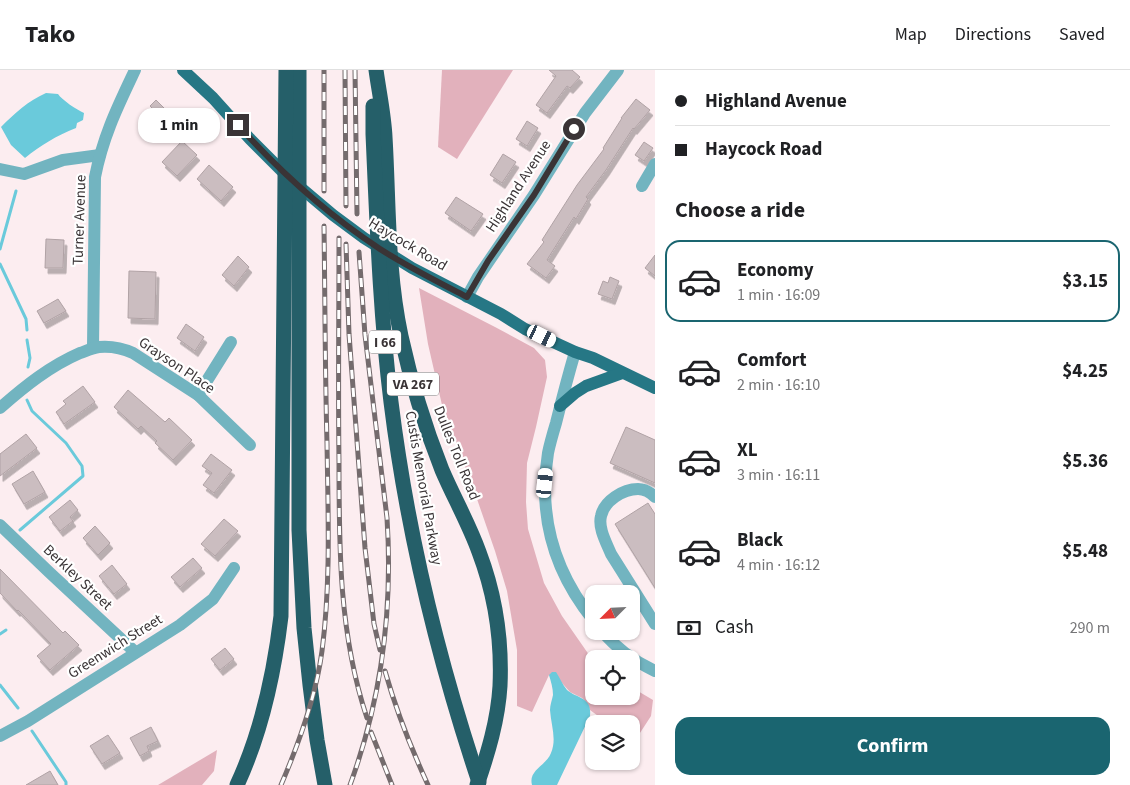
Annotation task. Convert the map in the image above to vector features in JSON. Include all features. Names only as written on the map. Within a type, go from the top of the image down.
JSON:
[{"type":"highway","points":[[238,785],[252,750],[268,698],[276,658],[280,616],[286,70]]},
{"type":"highway","points":[[299,70],[299,530],[309,676],[325,785]]},
{"type":"highway","name":"Dulles Toll Road","points":[[375,70],[385,135],[391,270],[401,336],[412,382],[428,432],[450,488],[477,546],[488,578],[498,629],[500,686],[490,744],[479,785]]},
{"type":"highway","name":"Custis Memorial Parkway","points":[[375,70],[373,134],[379,264],[387,367],[396,436],[412,532],[433,626],[479,785]]},
{"type":"main road","name":"Haycock Road","points":[[184,70],[288,177],[333,215],[381,250],[525,328],[655,388]]},
{"type":"main road","points":[[560,406],[575,392],[586,386],[622,373]]},
{"type":"street","name":"Turner Avenue","points":[[93,348],[95,177],[110,126],[135,70]]},
{"type":"street","name":"Highland Avenue","points":[[467,297],[488,261],[534,195],[584,113],[618,70]]},
{"type":"street","points":[[0,170],[24,174],[63,160],[100,155]]},
{"type":"street","points":[[642,186],[655,164]]},
{"type":"street","points":[[198,395],[231,342]]},
{"type":"street","name":"Grayson Place","points":[[0,408],[23,388],[55,365],[93,348],[111,347],[133,353],[198,395],[250,445]]},
{"type":"street","points":[[575,352],[548,452],[545,483],[549,529],[555,554],[566,579],[585,609]]},
{"type":"street","points":[[655,497],[645,490],[638,489],[624,492],[615,497],[604,508],[600,522],[611,554],[655,624]]},
{"type":"street","name":"Berkley Street","points":[[0,525],[135,652]]},
{"type":"street","name":"Greenwich Street","points":[[0,736],[28,721],[180,625],[213,599],[234,568]]},
{"type":"street","points":[[611,640],[625,652],[655,671]]},
{"type":"shaded area","points":[[442,70],[513,70],[457,159],[438,147]]},
{"type":"shaded area","points":[[419,288],[534,348],[545,360],[547,377],[527,463],[526,502],[528,529],[544,583],[562,616],[586,650],[585,701],[549,675],[532,712],[517,706],[517,650],[507,591],[477,499],[442,405],[428,344]]},
{"type":"shaded area","points":[[640,692],[653,700],[651,716],[640,733],[640,715],[597,715],[590,710],[588,705],[640,705]]},
{"type":"shaded area","points":[[217,750],[214,771],[202,785],[158,785]]},
{"type":"water","points":[[46,93],[58,94],[70,105],[84,113],[83,120],[77,123],[76,128],[49,141],[25,158],[11,145],[1,127],[22,108]]},
{"type":"water","points":[[552,672],[556,672],[567,690],[585,700],[585,705],[589,705],[590,715],[585,715],[585,726],[557,785],[532,785],[531,780],[535,772],[549,757],[553,748],[554,737],[550,710],[553,692],[549,675]]},
{"type":"building","points":[[549,70],[572,70],[580,77],[570,88],[567,86],[547,113],[536,105],[556,76]]},
{"type":"building","points":[[636,99],[650,110],[633,128],[586,197],[588,199],[576,219],[574,217],[547,260],[555,266],[546,278],[527,264],[544,242],[542,240],[577,185],[604,149],[621,118]]},
{"type":"building","points":[[156,100],[172,116],[162,126],[152,115],[156,112],[150,106]]},
{"type":"building","points":[[527,121],[538,128],[527,146],[516,139]]},
{"type":"building","points":[[182,141],[197,155],[177,176],[162,162]]},
{"type":"building","points":[[644,142],[653,148],[644,161],[635,155]]},
{"type":"building","points":[[503,154],[516,162],[502,183],[490,175]]},
{"type":"building","points":[[209,165],[233,187],[221,201],[197,179]]},
{"type":"building","points":[[456,197],[483,214],[471,231],[445,213]]},
{"type":"building","points":[[46,239],[64,240],[63,268],[45,268]]},
{"type":"building","points":[[655,255],[655,276],[645,268]]},
{"type":"building","points":[[238,256],[249,267],[234,286],[222,275]]},
{"type":"building","points":[[129,271],[156,272],[155,319],[128,318]]},
{"type":"building","points":[[610,277],[619,281],[612,299],[598,294],[603,281],[608,283]]},
{"type":"building","points":[[58,299],[66,311],[44,323],[37,311]]},
{"type":"building","points":[[186,324],[204,337],[195,351],[177,338]]},
{"type":"building","points":[[83,386],[95,402],[64,424],[56,412],[66,404],[63,401]]},
{"type":"building","points":[[128,390],[165,422],[169,418],[192,440],[173,460],[141,426],[138,429],[114,407]]},
{"type":"building","points":[[626,427],[655,440],[655,483],[610,463]]},
{"type":"building","points":[[26,434],[37,448],[0,476],[0,454]]},
{"type":"building","points":[[211,454],[232,470],[214,493],[203,485],[212,473],[202,466]]},
{"type":"building","points":[[33,471],[45,492],[24,504],[12,484]]},
{"type":"building","points":[[70,500],[78,510],[70,517],[73,521],[60,531],[49,517]]},
{"type":"building","points":[[648,503],[655,514],[655,588],[615,524]]},
{"type":"building","points":[[224,519],[238,531],[215,556],[201,544]]},
{"type":"building","points":[[95,526],[110,543],[98,555],[83,538]]},
{"type":"building","points":[[193,558],[202,568],[180,587],[171,577]]},
{"type":"building","points":[[112,565],[127,584],[114,594],[99,576]]},
{"type":"building","points":[[0,569],[63,633],[65,631],[79,645],[50,670],[37,656],[51,644],[0,593]]},
{"type":"building","points":[[225,648],[234,659],[220,670],[211,659]]},
{"type":"building","points":[[151,727],[158,741],[147,746],[149,751],[140,756],[130,738]]},
{"type":"building","points":[[108,735],[120,753],[102,764],[90,746]]},
{"type":"building","points":[[50,771],[58,785],[26,785]]},
{"type":"waterway","points":[[0,249],[16,191]]},
{"type":"waterway","points":[[0,264],[26,319],[27,330]]},
{"type":"waterway","points":[[27,340],[30,358],[28,367]]},
{"type":"waterway","points":[[20,530],[83,476],[82,466],[66,443],[32,411],[27,400]]},
{"type":"waterway","points":[[0,634],[6,630]]},
{"type":"waterway","points":[[0,685],[18,708]]},
{"type":"waterway","points":[[32,731],[66,782],[66,785]]},
{"type":"railway","points":[[324,70],[324,191]]},
{"type":"railway","points":[[345,70],[346,206]]},
{"type":"railway","points":[[355,70],[357,214]]},
{"type":"railway","points":[[281,785],[300,736],[316,685],[325,625],[328,521],[324,226]]},
{"type":"railway","points":[[339,238],[340,559],[342,591],[351,655],[367,718]]},
{"type":"railway","points":[[346,244],[349,334],[365,548],[374,624],[380,650]]},
{"type":"railway","points":[[350,785],[370,720],[377,687],[383,653],[388,586],[387,518],[365,335],[359,252]]},
{"type":"railway","points":[[385,671],[404,729],[428,785]]},
{"type":"railway","points":[[371,732],[392,785]]},
{"type":"route","points":[[238,125],[288,177],[349,228],[381,250],[467,297],[499,244],[534,195],[574,129]]}]
